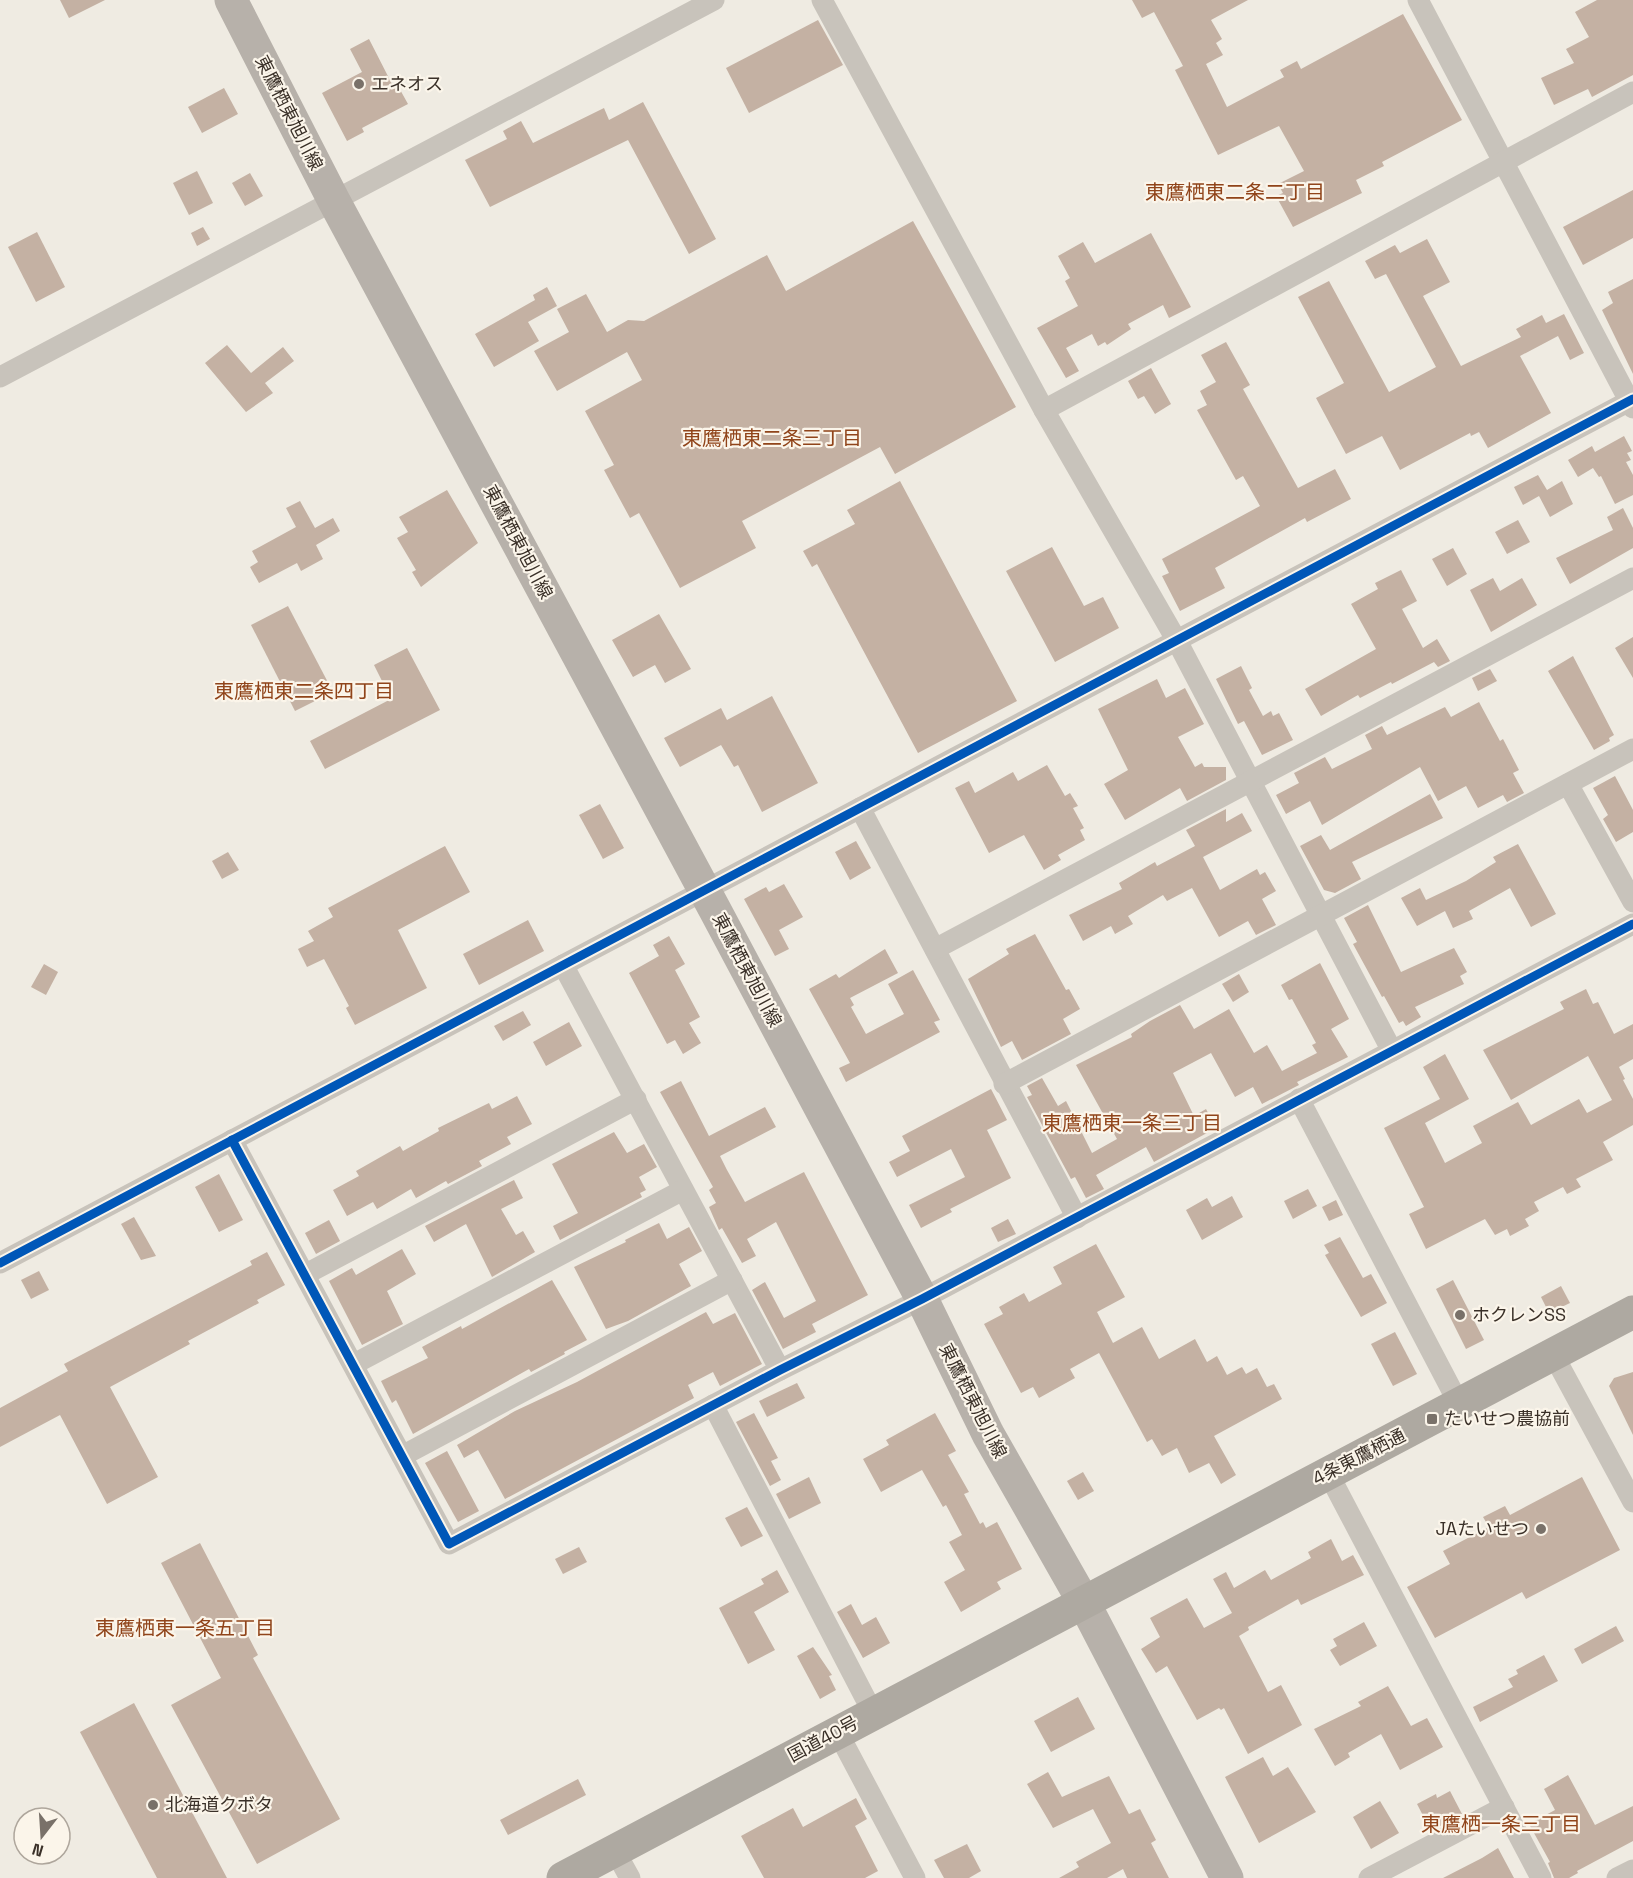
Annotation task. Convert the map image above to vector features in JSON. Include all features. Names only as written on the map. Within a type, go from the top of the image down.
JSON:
[{"type":"highway","name":"4条東鷹栖通","points":[[1083,1601],[1633,1312]]},
{"type":"highway","name":"国道40号","points":[[563,1878],[622,1864],[837,1731],[1083,1601]]},
{"type":"main road","name":"東鷹栖東旭川線","points":[[231,0],[334,201],[922,1299],[988,1434],[1083,1601],[1227,1878]]},
{"type":"street","points":[[0,377],[714,0]]},
{"type":"street","points":[[822,0],[1044,410],[1177,641],[1392,1051]]},
{"type":"street","points":[[0,1263],[1632,402],[1418,0]]},
{"type":"street","points":[[1044,410],[1633,92]]},
{"type":"street","points":[[935,950],[1633,578]]},
{"type":"street","points":[[1004,1084],[1319,914],[1633,749]]},
{"type":"street","points":[[1568,784],[1633,902]]},
{"type":"street","points":[[860,808],[1004,1084],[1077,1218]]},
{"type":"street","points":[[232,1140],[449,1544],[780,1370],[1077,1218],[1633,924]]},
{"type":"street","points":[[563,964],[780,1370]]},
{"type":"street","points":[[306,1274],[636,1099]]},
{"type":"street","points":[[1299,1099],[1459,1404]]},
{"type":"street","points":[[354,1364],[683,1190]]},
{"type":"street","points":[[402,1456],[732,1280]]},
{"type":"street","points":[[1553,1354],[1633,1502]]},
{"type":"street","points":[[713,1405],[873,1713]]},
{"type":"street","points":[[1328,1473],[1541,1878]]},
{"type":"street","points":[[837,1731],[915,1878]]},
{"type":"street","points":[[1369,1878],[1504,1807]]},
{"type":"street","points":[[1617,1878],[1633,1870]]},
{"type":"building","points":[[60,0],[105,0],[69,18]]},
{"type":"building","points":[[1132,0],[1248,0],[1211,20],[1222,39],[1216,43],[1223,55],[1206,64],[1227,107],[1284,77],[1280,70],[1297,61],[1301,69],[1403,14],[1462,120],[1382,162],[1384,166],[1356,180],[1362,193],[1293,227],[1276,196],[1283,193],[1278,184],[1304,171],[1279,126],[1218,155],[1175,70],[1183,66],[1154,12],[1142,18]]},
{"type":"building","points":[[1597,0],[1633,0],[1633,75],[1592,97],[1588,89],[1554,105],[1541,78],[1574,63],[1566,49],[1589,37],[1575,12]]},
{"type":"building","points":[[818,20],[843,65],[749,113],[726,68]]},
{"type":"building","points":[[369,39],[394,88],[398,86],[408,104],[362,128],[364,132],[347,141],[322,93],[362,72],[350,49]]},
{"type":"building","points":[[224,88],[238,114],[202,133],[188,107]]},
{"type":"building","points":[[643,102],[716,239],[689,254],[628,140],[490,207],[465,160],[507,139],[503,131],[521,121],[533,143],[604,108],[609,120]]},
{"type":"building","points":[[197,171],[213,203],[189,215],[173,183]]},
{"type":"building","points":[[250,173],[263,196],[245,206],[232,183]]},
{"type":"building","points":[[1633,190],[1633,238],[1583,265],[1563,227]]},
{"type":"building","points":[[913,221],[1016,407],[895,474],[880,447],[742,521],[756,548],[680,588],[639,513],[630,518],[604,470],[614,465],[585,411],[642,380],[627,352],[557,391],[534,351],[569,332],[557,309],[586,294],[607,332],[628,320],[644,321],[767,255],[786,291]]},
{"type":"building","points":[[203,227],[210,239],[197,246],[191,233]]},
{"type":"building","points":[[37,232],[65,287],[36,302],[8,247]]},
{"type":"building","points":[[1151,233],[1191,307],[1169,318],[1163,305],[1128,324],[1131,329],[1107,345],[1105,342],[1098,346],[1092,334],[1066,348],[1079,371],[1066,378],[1037,328],[1078,306],[1065,281],[1070,278],[1058,256],[1083,242],[1095,263]]},
{"type":"building","points":[[1427,239],[1450,282],[1423,296],[1461,366],[1521,337],[1516,329],[1542,315],[1546,323],[1564,314],[1584,353],[1570,360],[1558,336],[1520,356],[1551,413],[1488,448],[1479,432],[1471,436],[1470,433],[1400,470],[1382,436],[1346,454],[1316,398],[1344,383],[1298,297],[1329,281],[1389,392],[1436,367],[1386,274],[1375,279],[1365,261],[1395,245],[1400,253]]},
{"type":"building","points":[[1633,279],[1633,374],[1602,310],[1613,303],[1608,292]]},
{"type":"building","points":[[547,287],[557,306],[528,322],[539,341],[494,367],[475,334],[535,300],[533,295]]},
{"type":"building","points":[[1226,342],[1250,385],[1243,389],[1298,488],[1335,469],[1351,499],[1307,522],[1305,518],[1215,568],[1225,588],[1180,611],[1162,576],[1169,573],[1162,559],[1260,506],[1243,476],[1236,480],[1197,410],[1207,405],[1200,391],[1216,382],[1201,355]]},
{"type":"building","points":[[227,345],[251,373],[283,347],[294,361],[265,383],[273,393],[246,412],[205,363]]},
{"type":"building","points":[[1151,368],[1171,404],[1155,414],[1144,396],[1138,399],[1128,381]]},
{"type":"building","points":[[1624,436],[1632,451],[1627,453],[1631,460],[1626,462],[1633,475],[1633,495],[1615,504],[1601,476],[1599,477],[1593,468],[1578,477],[1568,460],[1592,446],[1595,452]]},
{"type":"building","points":[[1538,475],[1547,490],[1562,481],[1573,504],[1550,517],[1539,496],[1523,505],[1514,487]]},
{"type":"building","points":[[900,481],[1017,701],[918,753],[817,564],[812,567],[803,551],[855,524],[847,510]]},
{"type":"building","points":[[447,490],[478,543],[421,587],[412,572],[416,570],[397,538],[408,532],[399,517]]},
{"type":"building","points":[[300,501],[315,528],[333,518],[340,531],[316,545],[323,559],[301,571],[297,563],[259,583],[250,567],[258,562],[252,551],[296,527],[286,508]]},
{"type":"building","points":[[1623,508],[1633,528],[1633,548],[1570,584],[1556,558],[1613,530],[1607,517]]},
{"type":"building","points":[[1518,520],[1530,542],[1507,554],[1495,532]]},
{"type":"building","points":[[1052,547],[1084,606],[1103,597],[1119,628],[1055,662],[1006,571]]},
{"type":"building","points":[[1453,548],[1467,574],[1447,586],[1432,559]]},
{"type":"building","points":[[1401,570],[1417,601],[1402,609],[1423,648],[1437,639],[1450,661],[1438,667],[1434,662],[1360,698],[1358,695],[1321,716],[1305,689],[1376,649],[1351,604],[1378,589],[1375,583]]},
{"type":"building","points":[[1493,578],[1500,591],[1522,578],[1537,605],[1491,632],[1470,590]]},
{"type":"building","points":[[288,606],[333,692],[295,711],[251,625]]},
{"type":"building","points":[[659,614],[691,669],[665,683],[655,665],[633,677],[612,640]]},
{"type":"building","points":[[1633,637],[1633,678],[1615,648]]},
{"type":"building","points":[[407,648],[440,710],[325,769],[310,741],[391,699],[374,665]]},
{"type":"building","points":[[1573,656],[1614,735],[1609,738],[1610,741],[1594,750],[1548,671]]},
{"type":"building","points":[[1241,666],[1252,688],[1249,690],[1263,716],[1271,711],[1273,716],[1279,713],[1293,740],[1262,755],[1244,721],[1238,724],[1216,679]]},
{"type":"building","points":[[1490,669],[1497,681],[1478,691],[1472,678]]},
{"type":"building","points":[[1157,679],[1166,698],[1185,688],[1204,724],[1178,737],[1195,767],[1202,763],[1204,767],[1226,767],[1226,780],[1187,801],[1180,788],[1125,820],[1104,784],[1128,770],[1098,709]]},
{"type":"building","points":[[772,696],[818,783],[762,812],[738,765],[734,767],[721,745],[680,767],[664,738],[721,708],[727,720]]},
{"type":"building","points":[[1479,702],[1500,741],[1503,739],[1519,770],[1513,773],[1524,793],[1507,802],[1503,795],[1478,808],[1466,786],[1438,801],[1420,767],[1322,825],[1310,801],[1286,814],[1276,795],[1299,783],[1294,773],[1325,757],[1332,769],[1372,749],[1365,735],[1382,726],[1387,735],[1445,707],[1451,717]]},
{"type":"building","points":[[1047,765],[1065,796],[1070,793],[1078,806],[1073,808],[1084,828],[1080,830],[1085,840],[1058,855],[1061,860],[1044,870],[1024,835],[989,853],[955,788],[969,781],[975,793],[1013,772],[1018,781]]},
{"type":"building","points":[[1615,776],[1633,810],[1633,832],[1616,842],[1603,819],[1608,815],[1593,788]]},
{"type":"building","points":[[1430,794],[1443,818],[1352,862],[1361,879],[1335,893],[1324,890],[1300,846],[1321,835],[1330,850]]},
{"type":"building","points":[[600,804],[624,848],[603,859],[579,815]]},
{"type":"building","points":[[1226,809],[1226,822],[1242,813],[1252,831],[1203,857],[1220,890],[1257,869],[1260,875],[1265,872],[1276,891],[1262,899],[1276,925],[1256,935],[1248,921],[1219,937],[1192,888],[1167,901],[1163,895],[1128,916],[1133,924],[1115,934],[1111,926],[1083,941],[1069,915],[1122,889],[1119,883],[1155,862],[1157,866],[1195,846],[1186,830]]},
{"type":"building","points":[[856,841],[871,868],[850,880],[835,852]]},
{"type":"building","points":[[1518,844],[1556,914],[1531,927],[1510,888],[1469,911],[1473,919],[1453,928],[1445,911],[1417,926],[1401,898],[1420,888],[1426,900],[1466,881],[1496,862],[1493,857]]},
{"type":"building","points":[[445,846],[470,892],[398,930],[427,988],[355,1025],[346,1008],[349,1006],[324,959],[307,967],[298,949],[314,941],[308,931],[333,917],[328,908]]},
{"type":"building","points":[[228,852],[239,870],[222,879],[212,861]]},
{"type":"building","points":[[784,884],[803,917],[779,930],[789,949],[775,956],[744,899],[766,887],[769,892]]},
{"type":"building","points":[[1368,905],[1401,972],[1454,948],[1467,972],[1460,976],[1464,984],[1415,1007],[1421,1017],[1406,1026],[1403,1021],[1399,1023],[1384,996],[1382,997],[1353,944],[1357,942],[1344,918]]},
{"type":"building","points":[[528,920],[544,951],[479,985],[463,954]]},
{"type":"building","points":[[1035,934],[1066,990],[1069,989],[1080,1009],[1063,1019],[1071,1034],[1022,1060],[1012,1041],[1001,1047],[968,979],[1009,954],[1006,949]]},
{"type":"building","points":[[669,936],[685,964],[675,970],[700,1017],[689,1023],[701,1043],[683,1054],[675,1040],[667,1044],[629,973],[659,956],[653,945]]},
{"type":"building","points":[[885,949],[898,973],[850,998],[854,1005],[851,1007],[866,1034],[904,1014],[888,984],[913,970],[940,1020],[934,1022],[940,1032],[846,1082],[839,1068],[850,1063],[809,989],[836,974],[839,978]]},
{"type":"building","points":[[1320,963],[1349,1019],[1331,1029],[1348,1057],[1297,1082],[1299,1085],[1262,1104],[1253,1087],[1235,1097],[1211,1053],[1173,1073],[1194,1116],[1206,1109],[1216,1128],[1154,1162],[1146,1147],[1096,1175],[1104,1189],[1086,1198],[1075,1177],[1071,1179],[1027,1097],[1032,1095],[1027,1086],[1042,1078],[1058,1106],[1066,1101],[1092,1153],[1117,1139],[1076,1065],[1132,1037],[1131,1034],[1150,1021],[1180,1005],[1194,1029],[1229,1009],[1254,1053],[1267,1045],[1282,1071],[1317,1053],[1312,1045],[1316,1043],[1292,999],[1289,1000],[1281,985]]},
{"type":"building","points":[[44,964],[58,972],[46,995],[31,987]]},
{"type":"building","points":[[1239,974],[1249,992],[1233,1002],[1222,984]]},
{"type":"building","points":[[1586,989],[1593,1004],[1598,1002],[1614,1034],[1633,1024],[1633,1059],[1619,1067],[1633,1099],[1633,1125],[1603,1142],[1613,1160],[1576,1179],[1581,1187],[1567,1194],[1563,1187],[1534,1202],[1539,1211],[1525,1219],[1529,1226],[1510,1236],[1507,1229],[1495,1235],[1485,1219],[1426,1249],[1409,1214],[1424,1207],[1384,1128],[1440,1099],[1423,1067],[1445,1054],[1469,1099],[1425,1123],[1445,1163],[1482,1143],[1473,1126],[1518,1102],[1531,1125],[1579,1099],[1587,1113],[1612,1100],[1588,1056],[1511,1100],[1483,1050],[1564,1009],[1560,1002]]},
{"type":"building","points":[[523,1011],[531,1025],[503,1041],[494,1026]]},
{"type":"building","points":[[569,1022],[582,1046],[546,1066],[533,1042]]},
{"type":"building","points":[[681,1081],[709,1136],[765,1107],[776,1127],[720,1156],[727,1170],[745,1202],[804,1172],[868,1295],[812,1324],[816,1332],[783,1349],[752,1290],[765,1282],[784,1318],[816,1301],[776,1222],[747,1239],[756,1256],[742,1263],[722,1228],[719,1230],[709,1207],[716,1203],[709,1190],[713,1187],[660,1092]]},
{"type":"building","points":[[991,1089],[1007,1120],[987,1130],[1011,1178],[950,1209],[952,1212],[921,1228],[909,1205],[965,1177],[951,1149],[897,1177],[889,1162],[910,1151],[902,1136]]},
{"type":"building","points":[[517,1096],[532,1124],[507,1137],[511,1144],[479,1161],[482,1166],[448,1184],[446,1181],[416,1198],[411,1189],[377,1209],[373,1202],[347,1216],[333,1190],[359,1176],[356,1171],[400,1146],[403,1151],[439,1131],[438,1128],[489,1103],[492,1109]]},
{"type":"building","points":[[614,1132],[627,1153],[644,1144],[657,1167],[639,1177],[646,1190],[640,1193],[642,1197],[560,1240],[553,1226],[578,1213],[552,1164]]},
{"type":"building","points":[[219,1174],[243,1220],[219,1232],[195,1187]]},
{"type":"building","points":[[514,1180],[523,1198],[501,1209],[516,1235],[523,1231],[535,1252],[492,1277],[466,1224],[434,1242],[425,1226]]},
{"type":"building","points":[[1308,1189],[1317,1206],[1293,1219],[1284,1201]]},
{"type":"building","points":[[1232,1196],[1243,1217],[1202,1240],[1186,1210],[1207,1198],[1212,1207]]},
{"type":"building","points":[[1336,1200],[1343,1215],[1329,1221],[1322,1207]]},
{"type":"building","points":[[134,1217],[156,1256],[141,1260],[121,1224]]},
{"type":"building","points":[[1008,1219],[1016,1234],[998,1242],[991,1228]]},
{"type":"building","points":[[329,1220],[340,1241],[316,1254],[305,1233]]},
{"type":"building","points":[[659,1223],[667,1239],[689,1227],[702,1251],[679,1264],[691,1286],[628,1321],[606,1329],[574,1267]]},
{"type":"building","points":[[1340,1237],[1363,1278],[1371,1274],[1387,1303],[1361,1317],[1325,1255],[1329,1253],[1324,1245]]},
{"type":"building","points":[[1096,1244],[1125,1297],[1097,1312],[1113,1343],[1142,1327],[1159,1359],[1195,1339],[1207,1362],[1217,1356],[1227,1375],[1242,1367],[1246,1374],[1257,1368],[1267,1387],[1274,1384],[1282,1399],[1214,1436],[1236,1475],[1221,1484],[1209,1463],[1189,1473],[1177,1448],[1162,1456],[1152,1439],[1147,1442],[1099,1353],[1070,1369],[1075,1378],[1039,1398],[1033,1387],[1021,1393],[984,1324],[1003,1314],[999,1307],[1024,1293],[1029,1302],[1062,1284],[1053,1267]]},
{"type":"building","points":[[402,1249],[416,1274],[387,1291],[403,1324],[362,1345],[329,1281],[352,1268],[356,1275]]},
{"type":"building","points":[[267,1252],[285,1285],[257,1300],[259,1303],[188,1341],[190,1344],[110,1387],[158,1477],[107,1504],[60,1415],[0,1447],[0,1408],[68,1371],[64,1364],[252,1265],[250,1261]]},
{"type":"building","points":[[39,1271],[49,1290],[31,1299],[21,1280]]},
{"type":"building","points":[[552,1280],[587,1340],[531,1372],[529,1369],[413,1434],[396,1400],[392,1403],[381,1381],[428,1358],[422,1347],[461,1326],[462,1329]]},
{"type":"building","name":"ホクレンSS","points":[[1453,1280],[1484,1340],[1466,1349],[1436,1289]]},
{"type":"building","points":[[1561,1286],[1570,1303],[1549,1313],[1541,1297]]},
{"type":"building","points":[[706,1312],[713,1324],[735,1313],[762,1364],[720,1386],[713,1372],[688,1385],[694,1398],[505,1499],[478,1450],[464,1458],[457,1445],[515,1411],[577,1382]]},
{"type":"building","points":[[1395,1332],[1417,1374],[1393,1386],[1371,1344]]},
{"type":"building","points":[[1633,1372],[1633,1435],[1609,1386],[1614,1378]]},
{"type":"building","points":[[797,1383],[805,1398],[767,1417],[759,1401]]},
{"type":"building","points":[[754,1413],[778,1458],[771,1461],[781,1480],[770,1486],[736,1422]]},
{"type":"building","points":[[935,1413],[956,1451],[948,1455],[969,1492],[964,1494],[980,1524],[983,1522],[986,1528],[997,1522],[1022,1569],[997,1582],[1001,1589],[961,1612],[944,1582],[965,1570],[949,1542],[962,1535],[946,1505],[943,1507],[922,1470],[881,1492],[863,1459],[889,1445],[886,1440]]},
{"type":"building","points":[[447,1451],[479,1511],[458,1522],[425,1463]]},
{"type":"building","points":[[1083,1472],[1094,1491],[1078,1500],[1067,1481]]},
{"type":"building","points":[[809,1477],[821,1503],[789,1519],[776,1494]]},
{"type":"building","points":[[1582,1477],[1620,1550],[1526,1599],[1522,1592],[1435,1638],[1407,1587],[1450,1564],[1443,1551],[1489,1527],[1483,1517],[1505,1506],[1510,1515]]},
{"type":"building","points":[[747,1507],[763,1536],[741,1547],[725,1518]]},
{"type":"building","points":[[1331,1539],[1342,1561],[1353,1555],[1364,1575],[1301,1605],[1298,1599],[1248,1627],[1249,1630],[1239,1636],[1268,1692],[1281,1685],[1302,1725],[1248,1754],[1224,1708],[1221,1710],[1219,1708],[1197,1720],[1167,1666],[1156,1673],[1141,1649],[1160,1637],[1150,1618],[1187,1598],[1204,1628],[1232,1613],[1213,1579],[1226,1572],[1234,1588],[1265,1570],[1271,1580],[1311,1558],[1308,1552]]},
{"type":"building","points":[[200,1543],[258,1655],[253,1658],[340,1819],[257,1864],[171,1705],[221,1678],[161,1563]]},
{"type":"building","points":[[579,1547],[587,1562],[563,1574],[555,1559]]},
{"type":"building","points":[[777,1570],[789,1592],[754,1612],[775,1650],[748,1664],[719,1608],[764,1584],[761,1579]]},
{"type":"building","points":[[851,1604],[862,1625],[876,1617],[890,1643],[863,1658],[837,1612]]},
{"type":"building","points":[[1364,1622],[1377,1646],[1340,1666],[1330,1650],[1337,1646],[1333,1639]]},
{"type":"building","points":[[1616,1626],[1624,1641],[1582,1664],[1574,1649]]},
{"type":"building","points":[[813,1647],[832,1675],[829,1676],[836,1690],[820,1699],[797,1656]]},
{"type":"building","points":[[1544,1655],[1558,1681],[1480,1722],[1473,1707],[1513,1687],[1508,1679],[1518,1674],[1516,1670]]},
{"type":"building","points":[[1388,1686],[1411,1726],[1427,1718],[1443,1747],[1400,1770],[1381,1734],[1348,1753],[1350,1757],[1335,1766],[1314,1729],[1361,1706],[1358,1702]]},
{"type":"building","points":[[1078,1697],[1095,1729],[1051,1752],[1034,1721]]},
{"type":"building","name":"北海道クボタ","points":[[134,1703],[227,1878],[157,1878],[80,1732]]},
{"type":"building","points":[[1263,1757],[1273,1776],[1288,1767],[1316,1812],[1259,1843],[1225,1777]]},
{"type":"building","points":[[1048,1772],[1062,1797],[1109,1776],[1129,1814],[1140,1809],[1156,1840],[1151,1843],[1169,1878],[1127,1878],[1123,1869],[1107,1878],[1059,1878],[1079,1867],[1076,1862],[1111,1843],[1093,1809],[1053,1828],[1027,1784]]},
{"type":"building","points":[[1568,1775],[1595,1825],[1633,1806],[1633,1841],[1577,1871],[1578,1873],[1569,1878],[1554,1878],[1548,1863],[1550,1862],[1529,1824],[1555,1810],[1544,1789]]},
{"type":"building","points":[[578,1779],[586,1795],[508,1835],[500,1820]]},
{"type":"building","points":[[1450,1791],[1462,1814],[1431,1831],[1417,1804],[1436,1794],[1437,1798]]},
{"type":"building","points":[[856,1798],[867,1819],[855,1826],[878,1871],[865,1878],[764,1878],[741,1836],[793,1808],[803,1827]]},
{"type":"building","points":[[1380,1801],[1399,1833],[1371,1849],[1353,1817]]},
{"type":"building","points":[[967,1844],[981,1871],[969,1878],[944,1878],[934,1860]]},
{"type":"building","points":[[1498,1848],[1514,1878],[1443,1878],[1482,1858]]},
{"type":"cycle path","points":[[0,1263],[1633,399]]},
{"type":"cycle path","points":[[232,1140],[449,1544],[780,1370],[922,1299],[1633,924]]},
{"type":"place","name":"エネオス","points":[[359,84]]},
{"type":"place","name":"ホクレンSS","points":[[1460,1315]]},
{"type":"place","name":"たいせつ農協前","points":[[1432,1419]]},
{"type":"place","name":"JAたいせつ","points":[[1541,1529]]},
{"type":"place","name":"北海道クボタ","points":[[153,1805]]},
{"type":"district","name":"東鷹栖東二条二丁目","points":[[1235,192]]},
{"type":"district","name":"東鷹栖東二条三丁目","points":[[772,438]]},
{"type":"district","name":"東鷹栖東二条四丁目","points":[[304,691]]},
{"type":"district","name":"東鷹栖東一条三丁目","points":[[1132,1123]]},
{"type":"district","name":"東鷹栖東一条五丁目","points":[[185,1628]]},
{"type":"district","name":"東鷹栖一条三丁目","points":[[1501,1824]]}]
